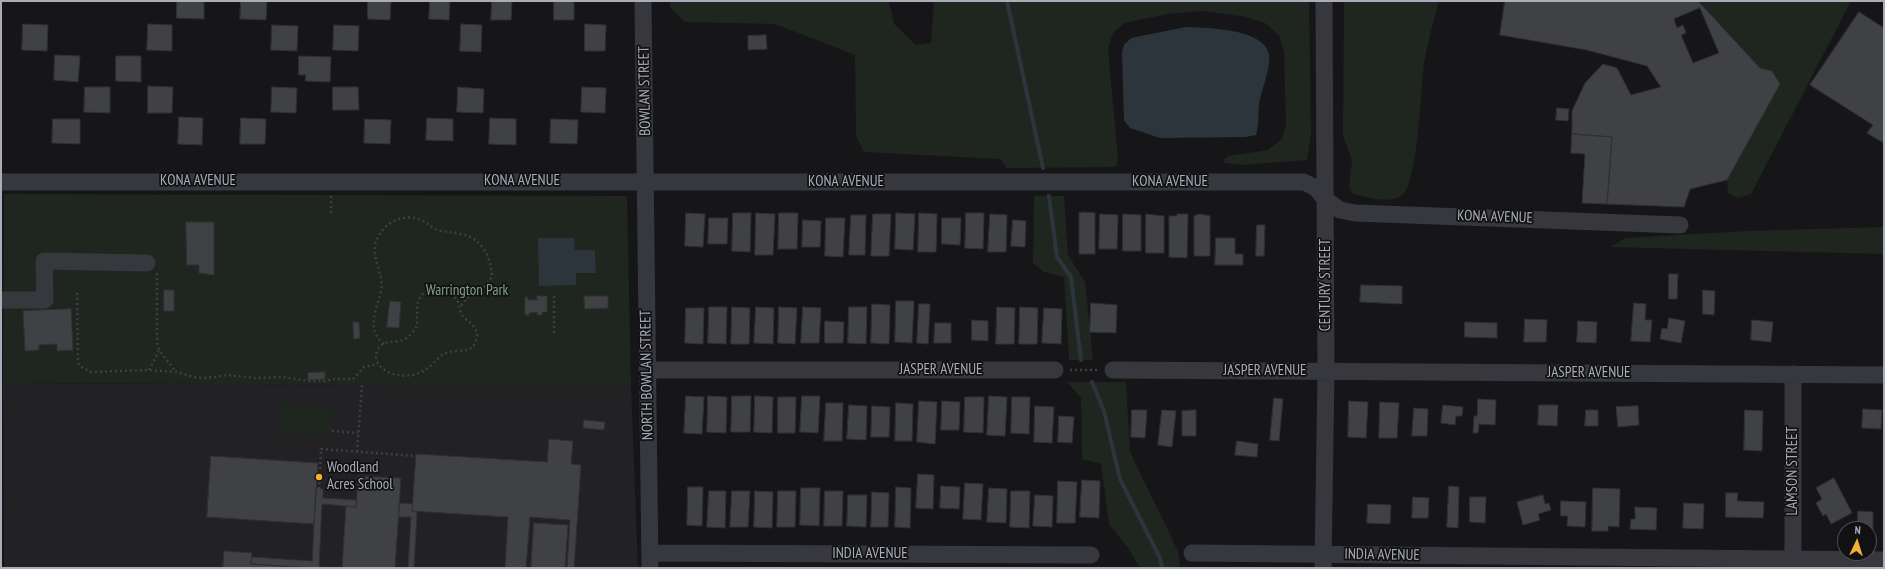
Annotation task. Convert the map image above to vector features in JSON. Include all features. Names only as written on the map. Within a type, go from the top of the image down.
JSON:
[{"type":"street","name":"BOWLAN STREET","points":[[643,1],[646,181]]},
{"type":"street","name":"CENTURY STREET","points":[[1323,561],[1326,371],[1324,4]]},
{"type":"street","name":"NORTH BOWLAN STREET","points":[[646,181],[650,561]]},
{"type":"street","name":"KONA AVENUE","points":[[1,182],[1304,182],[1316,188],[1326,200],[1340,210],[1355,213],[1680,225]]},
{"type":"street","points":[[1,300],[45,300],[44,261],[152,267]]},
{"type":"street","name":"JASPER AVENUE","points":[[647,370],[1055,370]]},
{"type":"street","name":"JASPER AVENUE","points":[[1113,370],[1884,375]]},
{"type":"street","name":"LAMSON STREET","points":[[1793,374],[1793,564]]},
{"type":"street","name":"INDIA AVENUE","points":[[1192,552],[1323,561],[1793,564],[1884,560]]},
{"type":"street","name":"INDIA AVENUE","points":[[650,561],[1091,555]]},
{"type":"path","points":[[330,192],[330,216]]},
{"type":"path","points":[[384,344],[376,338],[374,328],[374,317],[381,285],[375,258],[375,249],[377,239],[383,230],[398,219],[407,217],[419,219],[438,230],[470,237],[482,246],[492,265],[492,277],[483,289],[467,298],[460,308]]},
{"type":"path","points":[[149,370],[156,359],[159,350],[156,330],[152,267]]},
{"type":"path","points":[[436,288],[450,292],[456,298],[460,308],[462,314],[476,330],[475,341],[470,350],[446,353],[427,368],[415,374],[406,376],[386,371],[378,364],[376,357],[377,351],[386,342],[404,340],[414,331],[417,326],[416,305],[424,292],[436,288]]},
{"type":"path","points":[[77,293],[78,362],[80,366],[91,372],[149,370],[177,372],[193,377],[206,378],[228,375],[253,378],[299,378],[309,381],[327,382],[332,379],[353,379],[364,367],[378,364]]},
{"type":"path","points":[[554,296],[554,336]]},
{"type":"path","points":[[159,350],[177,372]]},
{"type":"path","points":[[1055,370],[1113,370]]},
{"type":"path","points":[[357,452],[362,385]]},
{"type":"path","points":[[332,431],[358,433]]},
{"type":"path","points":[[319,488],[321,449],[416,456]]},
{"type":"shaded area","points":[[1186,27],[1233,31],[1246,34],[1265,45],[1269,54],[1269,65],[1260,99],[1256,135],[1245,137],[1160,138],[1130,128],[1124,120],[1122,52],[1124,45],[1131,38]]},
{"type":"shaded area","points":[[538,238],[574,238],[575,250],[595,250],[596,273],[576,273],[576,285],[539,286]]},
{"type":"shaded area","name":"Woodland Acres School","points":[[3,383],[631,386],[638,568],[4,568]]},
{"type":"green space","points":[[670,1],[889,1],[894,24],[916,45],[931,43],[934,1],[1309,1],[1311,134],[1307,160],[1242,165],[1225,163],[1223,160],[1228,156],[1268,150],[1282,139],[1286,126],[1284,52],[1279,35],[1265,23],[1246,17],[1203,11],[1168,14],[1124,23],[1113,33],[1108,49],[1118,159],[1116,167],[1006,168],[1001,159],[864,152],[856,136],[855,55],[775,24],[685,22],[670,7]]},
{"type":"green space","points":[[1344,1],[1439,1],[1424,63],[1418,135],[1411,175],[1407,189],[1401,196],[1395,198],[1383,200],[1353,194],[1349,186],[1352,160],[1343,136]]},
{"type":"green space","points":[[1698,1],[1851,1],[1751,194],[1738,198],[1728,193],[1727,180],[1780,84],[1772,72],[1760,68]]},
{"type":"green space","name":"Warrington Park","points":[[4,194],[627,196],[631,386],[3,383]]},
{"type":"green space","points":[[1034,196],[1064,196],[1068,255],[1085,282],[1093,360],[1069,360],[1064,277],[1044,272],[1033,263]]},
{"type":"green space","points":[[1884,227],[1884,254],[1610,247],[1626,238],[1747,231]]},
{"type":"green space","points":[[1067,382],[1126,382],[1130,452],[1178,551],[1180,568],[1140,568],[1128,548],[1109,524],[1101,464],[1082,459],[1081,398]]},
{"type":"green space","points":[[282,404],[333,407],[331,437],[280,434]]},
{"type":"building","points":[[177,1],[204,1],[204,19],[177,18]]},
{"type":"building","points":[[241,1],[267,1],[266,20],[240,19]]},
{"type":"building","points":[[368,1],[391,1],[390,20],[368,19]]},
{"type":"building","points":[[430,1],[450,1],[449,20],[429,19]]},
{"type":"building","points":[[492,1],[512,1],[511,20],[491,20]]},
{"type":"building","points":[[554,1],[574,1],[574,20],[554,20]]},
{"type":"building","points":[[1505,1],[1698,1],[1760,68],[1772,71],[1780,84],[1727,180],[1690,189],[1684,207],[1607,204],[1612,137],[1572,134],[1572,111],[1585,83],[1603,64],[1617,68],[1631,95],[1661,87],[1647,66],[1587,50],[1500,35]]},
{"type":"building","points":[[1700,8],[1719,53],[1693,63],[1681,35],[1686,33],[1683,25],[1677,28],[1674,19]]},
{"type":"building","points":[[1859,12],[1884,28],[1884,143],[1867,133],[1873,125],[1810,85]]},
{"type":"building","points":[[23,24],[48,25],[47,51],[22,50]]},
{"type":"building","points":[[148,24],[172,25],[172,51],[147,50]]},
{"type":"building","points":[[461,24],[482,25],[481,52],[460,51]]},
{"type":"building","points":[[585,24],[606,25],[605,51],[585,51]]},
{"type":"building","points":[[272,25],[298,26],[297,51],[271,50]]},
{"type":"building","points":[[334,25],[359,26],[358,51],[333,50]]},
{"type":"building","points":[[766,35],[767,49],[748,50],[748,36]]},
{"type":"building","points":[[55,55],[80,56],[78,82],[54,80]]},
{"type":"building","points":[[116,56],[141,56],[141,82],[116,81]]},
{"type":"building","points":[[299,56],[331,57],[330,82],[305,81],[306,75],[299,75]]},
{"type":"building","points":[[148,86],[173,87],[172,113],[148,113]]},
{"type":"building","points":[[85,87],[110,87],[110,113],[84,112]]},
{"type":"building","points":[[272,87],[297,88],[296,113],[271,112]]},
{"type":"building","points":[[333,87],[358,87],[359,110],[333,110]]},
{"type":"building","points":[[458,87],[484,89],[483,113],[457,112]]},
{"type":"building","points":[[582,87],[606,88],[605,113],[581,112]]},
{"type":"building","points":[[1557,108],[1569,109],[1568,121],[1556,120]]},
{"type":"building","points":[[179,117],[203,118],[202,145],[178,144]]},
{"type":"building","points":[[241,118],[266,119],[265,144],[240,144]]},
{"type":"building","points":[[427,118],[453,119],[453,141],[426,140]]},
{"type":"building","points":[[490,118],[516,119],[516,145],[489,144]]},
{"type":"building","points":[[53,119],[80,119],[80,144],[52,143]]},
{"type":"building","points":[[365,119],[391,120],[390,144],[364,143]]},
{"type":"building","points":[[551,119],[578,120],[577,144],[550,143]]},
{"type":"building","points":[[1572,134],[1612,137],[1607,204],[1582,203],[1585,154],[1571,153]]},
{"type":"building","points":[[686,213],[705,214],[703,247],[685,246]]},
{"type":"building","points":[[733,213],[751,213],[750,252],[732,251]]},
{"type":"building","points":[[756,213],[775,214],[773,255],[755,255]]},
{"type":"building","points":[[779,213],[798,213],[797,249],[778,249]]},
{"type":"building","points":[[896,213],[915,214],[913,250],[895,249]]},
{"type":"building","points":[[919,213],[937,214],[936,252],[918,252]]},
{"type":"building","points":[[966,213],[984,213],[983,249],[965,248]]},
{"type":"building","points":[[1079,213],[1095,213],[1095,254],[1079,254]]},
{"type":"building","points":[[873,214],[891,214],[889,256],[871,256]]},
{"type":"building","points":[[990,214],[1007,215],[1006,252],[988,252]]},
{"type":"building","points":[[1100,214],[1118,215],[1117,249],[1099,249]]},
{"type":"building","points":[[1123,214],[1141,215],[1141,251],[1123,251]]},
{"type":"building","points":[[1146,214],[1164,216],[1164,253],[1146,253]]},
{"type":"building","points":[[1177,214],[1188,214],[1187,258],[1169,257],[1169,216],[1177,216]]},
{"type":"building","points":[[1200,214],[1210,216],[1210,256],[1194,256],[1194,216]]},
{"type":"building","points":[[851,215],[866,215],[865,255],[849,255]]},
{"type":"building","points":[[709,218],[728,218],[727,244],[708,244]]},
{"type":"building","points":[[826,218],[845,218],[843,257],[825,256]]},
{"type":"building","points":[[942,218],[961,218],[960,245],[942,244]]},
{"type":"building","points":[[803,220],[821,221],[820,247],[802,247]]},
{"type":"building","points":[[1013,220],[1026,221],[1025,247],[1011,246]]},
{"type":"building","points":[[186,222],[214,222],[214,275],[199,273],[199,265],[187,265]]},
{"type":"building","points":[[1257,225],[1265,225],[1264,256],[1256,256]]},
{"type":"building","points":[[1216,238],[1235,238],[1235,254],[1243,254],[1243,265],[1215,265]]},
{"type":"building","points":[[1669,274],[1678,274],[1677,299],[1669,299]]},
{"type":"building","points":[[1361,285],[1402,286],[1402,304],[1360,302]]},
{"type":"building","points":[[164,290],[174,290],[174,311],[164,311]]},
{"type":"building","points":[[1703,290],[1715,291],[1714,315],[1703,314]]},
{"type":"building","points":[[537,296],[547,296],[547,312],[542,312],[542,315],[537,315],[537,312],[525,315],[525,297],[528,297],[528,300],[537,300]]},
{"type":"building","points":[[584,296],[608,296],[608,308],[585,309]]},
{"type":"building","points":[[390,301],[401,302],[399,328],[387,327]]},
{"type":"building","points":[[896,301],[914,301],[912,343],[895,342]]},
{"type":"building","points":[[1091,303],[1117,305],[1116,333],[1090,332]]},
{"type":"building","points":[[1634,303],[1646,304],[1645,320],[1652,320],[1650,342],[1631,341]]},
{"type":"building","points":[[872,304],[890,305],[889,344],[871,343]]},
{"type":"building","points":[[919,304],[930,304],[928,344],[917,343]]},
{"type":"building","points":[[709,307],[727,307],[726,344],[708,343]]},
{"type":"building","points":[[732,307],[750,308],[749,344],[731,344]]},
{"type":"building","points":[[756,307],[774,308],[773,344],[754,343]]},
{"type":"building","points":[[779,307],[797,308],[795,344],[778,343]]},
{"type":"building","points":[[803,307],[821,308],[819,343],[801,343]]},
{"type":"building","points":[[849,307],[867,307],[866,344],[848,343]]},
{"type":"building","points":[[997,307],[1015,308],[1014,344],[996,344]]},
{"type":"building","points":[[1020,307],[1038,308],[1037,344],[1019,344]]},
{"type":"building","points":[[686,308],[704,308],[703,344],[685,343]]},
{"type":"building","points":[[1044,308],[1062,309],[1061,344],[1042,343]]},
{"type":"building","points":[[71,309],[73,350],[57,351],[57,344],[39,345],[39,350],[25,351],[23,311]]},
{"type":"building","points":[[1669,318],[1685,321],[1681,343],[1660,339],[1662,328],[1667,329]]},
{"type":"building","points":[[1525,319],[1547,320],[1546,342],[1524,342]]},
{"type":"building","points":[[972,320],[988,321],[988,341],[972,340]]},
{"type":"building","points":[[1752,320],[1773,322],[1771,342],[1751,340]]},
{"type":"building","points":[[825,321],[844,322],[843,343],[825,343]]},
{"type":"building","points":[[1578,321],[1597,322],[1596,343],[1577,342]]},
{"type":"building","points":[[353,322],[359,322],[360,338],[354,339]]},
{"type":"building","points":[[1465,322],[1497,323],[1497,338],[1465,337]]},
{"type":"building","points":[[935,323],[951,323],[951,343],[934,343]]},
{"type":"building","points":[[325,372],[325,379],[308,380],[308,373]]},
{"type":"building","points":[[686,396],[704,397],[702,434],[684,433]]},
{"type":"building","points":[[708,396],[727,397],[726,433],[707,432]]},
{"type":"building","points":[[732,396],[751,396],[750,432],[731,432]]},
{"type":"building","points":[[755,396],[773,397],[772,433],[754,432]]},
{"type":"building","points":[[802,396],[820,396],[818,433],[800,432]]},
{"type":"building","points":[[989,396],[1007,397],[1005,436],[987,435]]},
{"type":"building","points":[[778,397],[796,397],[795,433],[778,433]]},
{"type":"building","points":[[965,397],[984,397],[983,433],[964,432]]},
{"type":"building","points":[[1012,397],[1030,397],[1029,434],[1011,433]]},
{"type":"building","points":[[1274,398],[1283,399],[1279,441],[1270,440]]},
{"type":"building","points":[[1478,399],[1496,400],[1495,425],[1479,424],[1478,433],[1473,433],[1474,416],[1477,416]]},
{"type":"building","points":[[919,401],[937,402],[935,444],[917,442]]},
{"type":"building","points":[[942,401],[960,402],[959,430],[941,430]]},
{"type":"building","points":[[1349,401],[1368,402],[1366,438],[1348,437]]},
{"type":"building","points":[[1380,402],[1399,403],[1397,438],[1379,438]]},
{"type":"building","points":[[826,403],[843,403],[842,441],[824,441]]},
{"type":"building","points":[[896,403],[913,404],[912,441],[895,441]]},
{"type":"building","points":[[849,405],[867,406],[866,440],[847,439]]},
{"type":"building","points":[[1443,405],[1463,407],[1462,416],[1456,416],[1455,425],[1441,423]]},
{"type":"building","points":[[1539,405],[1558,405],[1557,426],[1538,425]]},
{"type":"building","points":[[872,406],[890,407],[889,437],[871,437]]},
{"type":"building","points":[[1035,406],[1054,407],[1052,443],[1034,442]]},
{"type":"building","points":[[1638,406],[1639,425],[1618,427],[1616,407]]},
{"type":"building","points":[[1414,408],[1428,409],[1427,436],[1412,436]]},
{"type":"building","points":[[1863,409],[1882,410],[1881,429],[1862,428]]},
{"type":"building","points":[[1132,410],[1147,410],[1145,438],[1131,437]]},
{"type":"building","points":[[1162,410],[1176,411],[1172,447],[1158,445]]},
{"type":"building","points":[[1196,410],[1196,436],[1182,436],[1182,411]]},
{"type":"building","points":[[1586,410],[1598,410],[1598,426],[1585,426]]},
{"type":"building","points":[[1745,410],[1763,411],[1762,451],[1744,450]]},
{"type":"building","points":[[1059,416],[1074,417],[1072,443],[1058,442]]},
{"type":"building","points":[[584,420],[605,422],[604,430],[583,428]]},
{"type":"building","points":[[549,439],[573,441],[571,464],[581,465],[574,568],[567,568],[570,520],[530,517],[526,568],[505,568],[508,517],[412,511],[416,454],[547,462]]},
{"type":"building","points":[[1237,441],[1258,444],[1257,457],[1235,455]]},
{"type":"building","points":[[211,456],[318,463],[314,524],[207,517]]},
{"type":"building","points":[[918,474],[934,475],[933,509],[916,508]]},
{"type":"building","points":[[358,476],[401,478],[395,568],[342,568],[346,506],[356,507]]},
{"type":"building","points":[[1834,478],[1852,513],[1831,524],[1826,514],[1823,516],[1816,503],[1822,499],[1816,488]]},
{"type":"building","points":[[1082,480],[1100,481],[1099,518],[1080,517]]},
{"type":"building","points":[[1058,481],[1077,482],[1075,523],[1057,523]]},
{"type":"building","points":[[965,483],[983,484],[981,520],[963,519]]},
{"type":"building","points":[[941,486],[960,487],[959,509],[940,508]]},
{"type":"building","points":[[1449,486],[1459,487],[1458,528],[1447,527]]},
{"type":"building","points":[[688,487],[703,487],[702,526],[687,525]]},
{"type":"building","points":[[896,487],[911,488],[910,528],[895,527]]},
{"type":"building","points":[[316,488],[323,489],[323,498],[356,500],[356,507],[322,504],[319,567],[342,568],[311,568],[251,564],[252,557],[312,561]]},
{"type":"building","points":[[801,488],[820,488],[819,526],[800,525]]},
{"type":"building","points":[[989,488],[1007,489],[1006,523],[987,522]]},
{"type":"building","points":[[1593,488],[1620,489],[1619,527],[1608,526],[1608,531],[1592,531]]},
{"type":"building","points":[[709,491],[726,491],[725,528],[707,527]]},
{"type":"building","points":[[732,491],[750,491],[748,527],[730,527]]},
{"type":"building","points":[[755,491],[773,492],[772,528],[754,527]]},
{"type":"building","points":[[778,491],[796,491],[795,527],[777,527]]},
{"type":"building","points":[[825,491],[843,491],[842,526],[824,526]]},
{"type":"building","points":[[1011,491],[1030,491],[1029,528],[1010,527]]},
{"type":"building","points":[[872,492],[889,493],[888,527],[871,527]]},
{"type":"building","points":[[1726,493],[1738,493],[1737,501],[1764,502],[1763,518],[1726,517]]},
{"type":"building","points":[[848,495],[867,495],[866,527],[847,526]]},
{"type":"building","points":[[1035,495],[1053,496],[1052,527],[1033,526]]},
{"type":"building","points":[[1543,495],[1545,504],[1549,503],[1551,510],[1538,514],[1540,520],[1523,525],[1517,502]]},
{"type":"building","points":[[1413,497],[1429,498],[1428,518],[1412,518]]},
{"type":"building","points":[[1470,497],[1486,497],[1485,523],[1470,522]]},
{"type":"building","points":[[1561,501],[1586,502],[1585,527],[1567,526],[1568,516],[1561,516]]},
{"type":"building","points":[[399,503],[413,504],[412,511],[417,512],[414,568],[408,568],[411,517],[399,517]]},
{"type":"building","points":[[1684,503],[1704,504],[1703,529],[1683,528]]},
{"type":"building","points":[[1368,504],[1391,505],[1390,524],[1367,523]]},
{"type":"building","points":[[1635,507],[1657,508],[1656,530],[1630,529],[1631,519],[1635,519]]},
{"type":"building","points":[[1858,511],[1873,512],[1873,521],[1858,521]]},
{"type":"building","points":[[534,523],[568,525],[565,568],[531,568]]},
{"type":"building","points":[[224,551],[252,553],[251,564],[311,568],[223,568]]},
{"type":"waterway","points":[[1007,1],[1043,168]]},
{"type":"waterway","points":[[1049,196],[1057,257],[1071,277],[1081,360]]},
{"type":"waterway","points":[[1092,382],[1104,411],[1120,479],[1160,558],[1162,568]]},
{"type":"place","name":"Woodland Acres School","points":[[319,477]]}]
